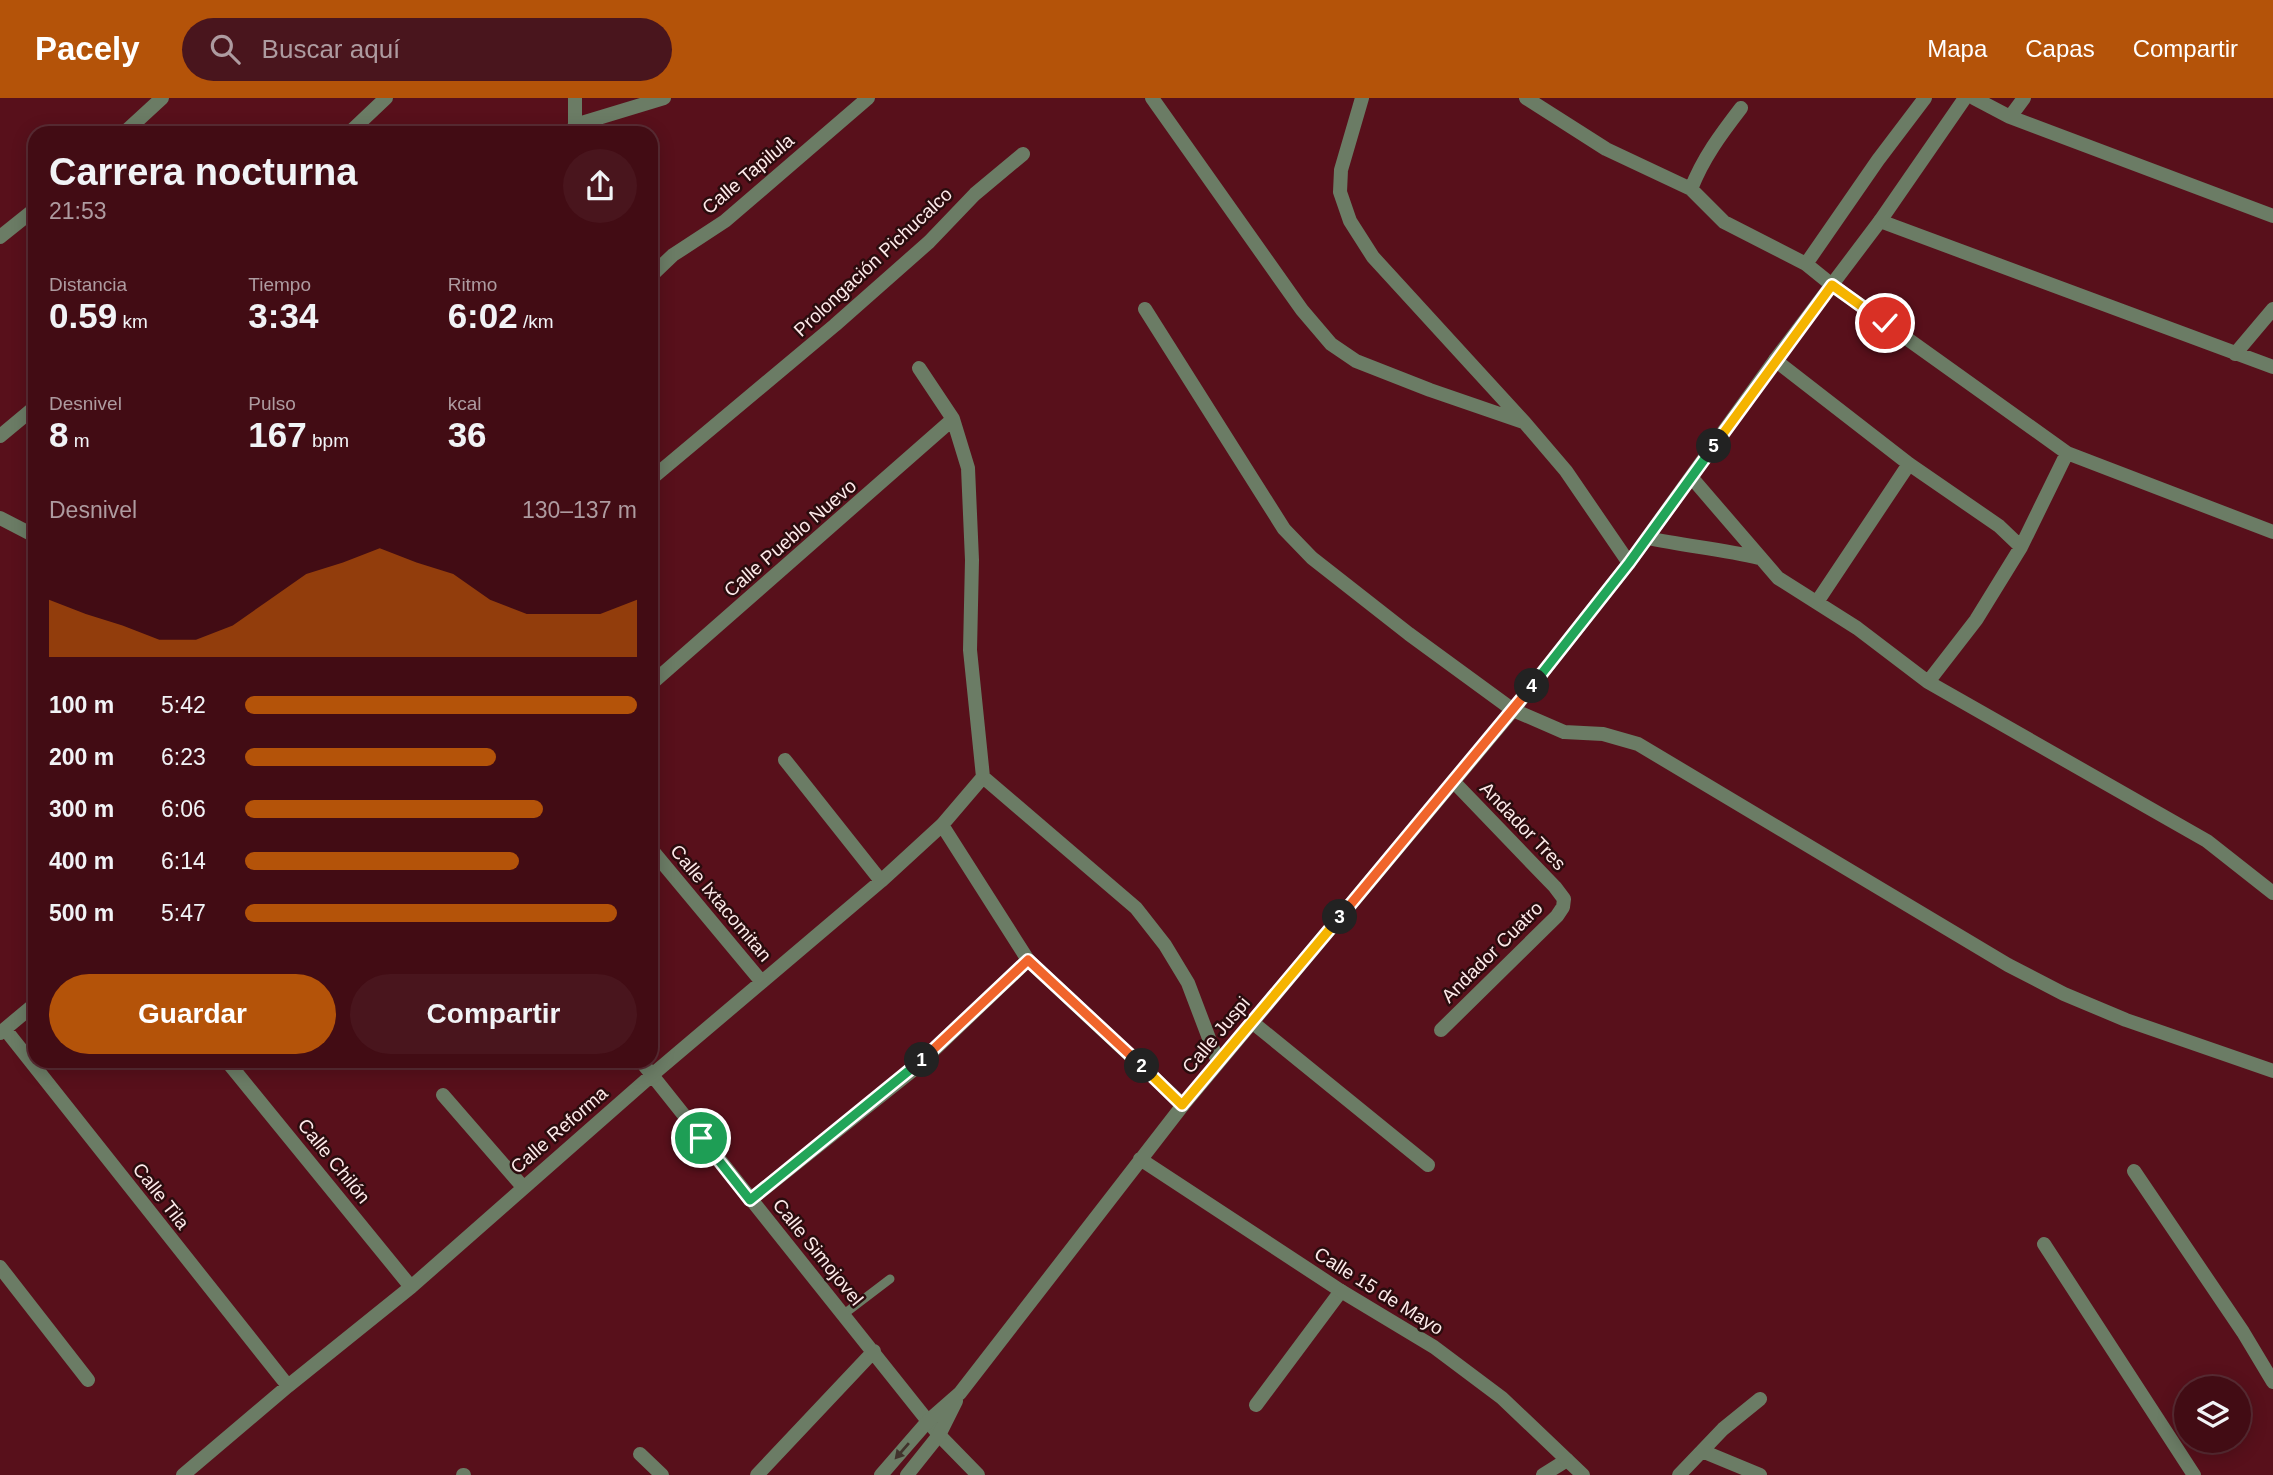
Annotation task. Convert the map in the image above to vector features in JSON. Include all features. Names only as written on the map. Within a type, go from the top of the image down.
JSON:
[{"type":"street","points":[[132,126],[162,98]]},
{"type":"street","points":[[356,126],[386,98]]},
{"type":"street","points":[[573,126],[575,98]]},
{"type":"street","points":[[582,126],[664,98]]},
{"type":"street","name":"Calle Tapilula","points":[[658,269],[673,255],[725,221],[868,98]]},
{"type":"street","points":[[1152,98],[1302,310],[1331,344],[1356,361],[1525,423]]},
{"type":"street","points":[[1362,98],[1341,170],[1340,192],[1350,221],[1373,257],[1566,471],[1629,563]]},
{"type":"street","points":[[1526,98],[1548,104],[1606,149],[1691,189],[1724,222],[1806,264],[2067,453],[2273,531]]},
{"type":"street","points":[[1806,264],[1925,98]]},
{"type":"street","name":"Calle Juspi","points":[[906,1475],[939,1435],[960,1393],[1182,1105],[1513,710],[1629,563],[1775,360],[1880,221],[1965,98]]},
{"type":"street","points":[[1974,98],[2010,117],[2273,216]]},
{"type":"street","points":[[2010,117],[2024,98]]},
{"type":"street","points":[[1691,189],[1712,145],[1741,108]]},
{"type":"street","name":"Prolongación Pichucalco","points":[[658,474],[929,242],[975,194],[1023,153]]},
{"type":"street","points":[[0,237],[28,215]]},
{"type":"street","points":[[1880,221],[2273,367]]},
{"type":"street","points":[[1145,309],[1284,529],[1312,558],[1409,634],[1513,710],[1564,732],[1603,734],[1638,744],[2008,965],[2064,994],[2126,1020],[2273,1072]]},
{"type":"street","points":[[2235,354],[2273,309]]},
{"type":"street","points":[[1775,360],[1909,464],[1999,526],[2021,547]]},
{"type":"street","points":[[919,368],[953,419],[968,468],[972,560],[970,650],[983,777],[1136,908],[1165,945],[1188,983],[1218,1062]]},
{"type":"street","points":[[0,436],[28,413]]},
{"type":"street","name":"Calle Pueblo Nuevo","points":[[658,678],[953,419]]},
{"type":"street","points":[[1928,682],[1976,620],[2021,547],[2067,453]]},
{"type":"street","points":[[1816,603],[1909,464]]},
{"type":"street","points":[[1692,478],[1778,578],[1857,628],[1928,682],[2207,841],[2273,893]]},
{"type":"street","points":[[0,518],[28,532]]},
{"type":"street","points":[[1648,538],[1721,549],[1759,558]]},
{"type":"street","points":[[785,760],[881,881]]},
{"type":"street","name":"Calle Reforma","points":[[183,1475],[411,1287],[652,1075],[881,881],[942,825],[983,777]]},
{"type":"street","name":"Andador Tres","points":[[1453,781],[1564,899]]},
{"type":"street","points":[[942,825],[1028,960],[1182,1105]]},
{"type":"street","name":"Calle Ixtacomitan","points":[[658,857],[761,981]]},
{"type":"street","name":"Andador Cuatro","points":[[1441,1030],[1557,916],[1563,907],[1564,899]]},
{"type":"street","points":[[750,1200],[913,1070],[1028,960]]},
{"type":"street","points":[[2,1031],[28,1010]]},
{"type":"street","points":[[1252,1022],[1427,1165]]},
{"type":"street","name":"Calle Tila","points":[[2,1031],[28,1063]]},
{"type":"street","name":"Calle Tila","points":[[32,1068],[288,1386]]},
{"type":"street","name":"Calle Chilón","points":[[233,1068],[411,1287]]},
{"type":"street","name":"Calle Simojovel","points":[[646,1068],[939,1435],[978,1475]]},
{"type":"street","points":[[443,1095],[523,1187]]},
{"type":"street","name":"Calle 15 de Mayo","points":[[1140,1159],[1342,1292],[1434,1348],[1502,1398],[1583,1475]]},
{"type":"street","points":[[2134,1171],[2243,1332],[2273,1382]]},
{"type":"street","points":[[2044,1244],[2194,1475]]},
{"type":"street","points":[[0,1267],[88,1380]]},
{"type":"street","points":[[1256,1405],[1342,1292]]},
{"type":"street","points":[[757,1475],[874,1352]]},
{"type":"street","name":"Calle Juspi","points":[[881,1475],[928,1421],[960,1393]]},
{"type":"street","points":[[1679,1475],[1723,1429],[1760,1399]]},
{"type":"street","points":[[1702,1451],[1760,1475]]},
{"type":"street","points":[[640,1454],[662,1475]]},
{"type":"street","points":[[1543,1475],[1567,1460]]},
{"type":"lane","points":[[844,1314],[890,1279]]},
{"type":"route","points":[[701,1138],[750,1200],[913,1070],[1028,960],[1182,1105],[1513,710],[1648,538],[1832,285],[1885,323]]}]
